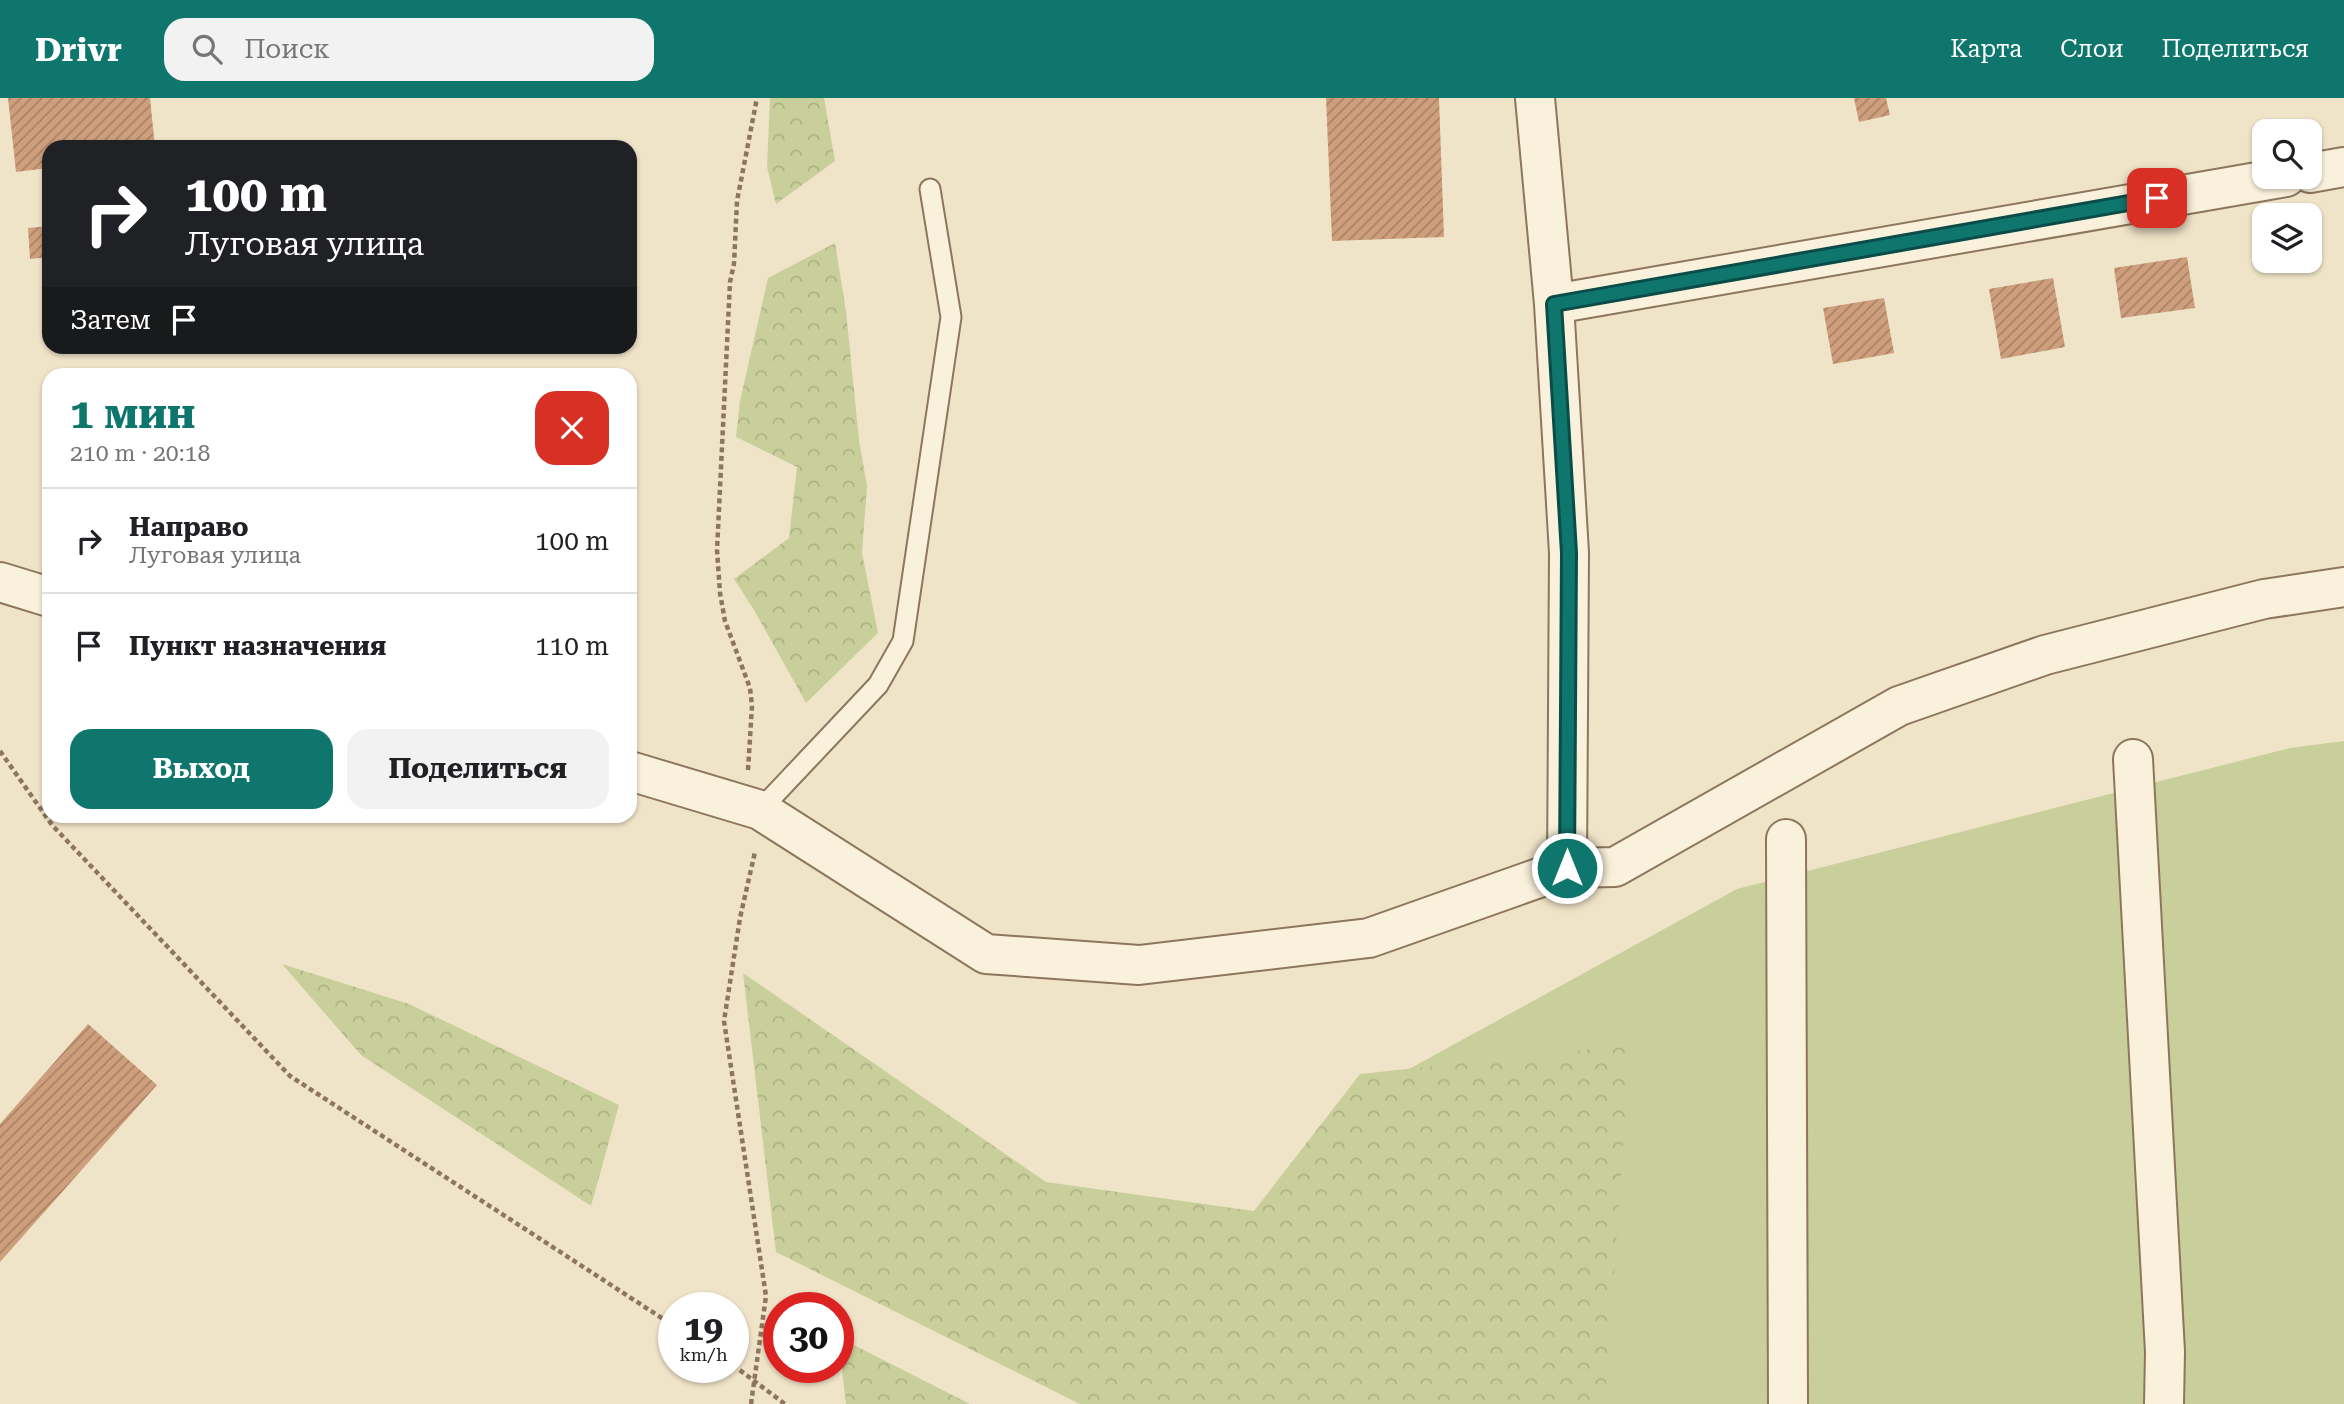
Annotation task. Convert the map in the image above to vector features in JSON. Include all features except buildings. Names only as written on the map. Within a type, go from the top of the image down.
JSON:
[{"type":"street","points":[[1535,98],[1554,304],[1569,553],[1567,868]]},
{"type":"street","points":[[2322,171],[2344,167]]},
{"type":"street","points":[[1554,304],[2252,183]]},
{"type":"street","points":[[0,582],[42,595]]},
{"type":"street","points":[[637,773],[760,810],[986,954],[1139,965],[1368,938],[1567,868],[1615,866],[1899,706],[2045,655],[2264,599],[2344,587]]},
{"type":"street","points":[[2133,759],[2165,1352],[2164,1404]]},
{"type":"street","points":[[1786,839],[1788,1404]]},
{"type":"lane","points":[[760,810],[878,685],[903,641],[951,317],[930,189]]},
{"type":"path","points":[[751,1404],[766,1296],[724,1021],[740,918],[754,863],[760,810],[746,777],[750,760],[750,688],[725,621],[717,550],[730,282],[734,264],[737,201],[757,98]]},
{"type":"path","points":[[0,751],[42,811]]},
{"type":"path","points":[[51,823],[290,1076],[658,1316]]},
{"type":"path","points":[[749,1376],[785,1404]]},
{"type":"green space","points":[[770,98],[824,98],[835,161],[776,204],[767,167]]},
{"type":"green space","points":[[835,243],[867,486],[862,553],[878,633],[806,703],[734,579],[789,538],[797,467],[736,437],[740,401],[768,278]]},
{"type":"green space","points":[[2344,741],[2344,1404],[1359,1404],[1389,1080],[1737,889],[2290,748]]},
{"type":"green space","points":[[282,964],[409,1004],[619,1105],[591,1206],[361,1055]]},
{"type":"green space","points":[[743,973],[1046,1182],[1254,1211],[1360,1074],[1630,1045],[1605,1404],[1080,1404],[776,1252]]},
{"type":"green space","points":[[854,1345],[970,1404],[846,1404],[843,1383],[854,1383]]},
{"type":"route","points":[[1567,868],[1569,553],[1554,304],[2157,198]]}]
